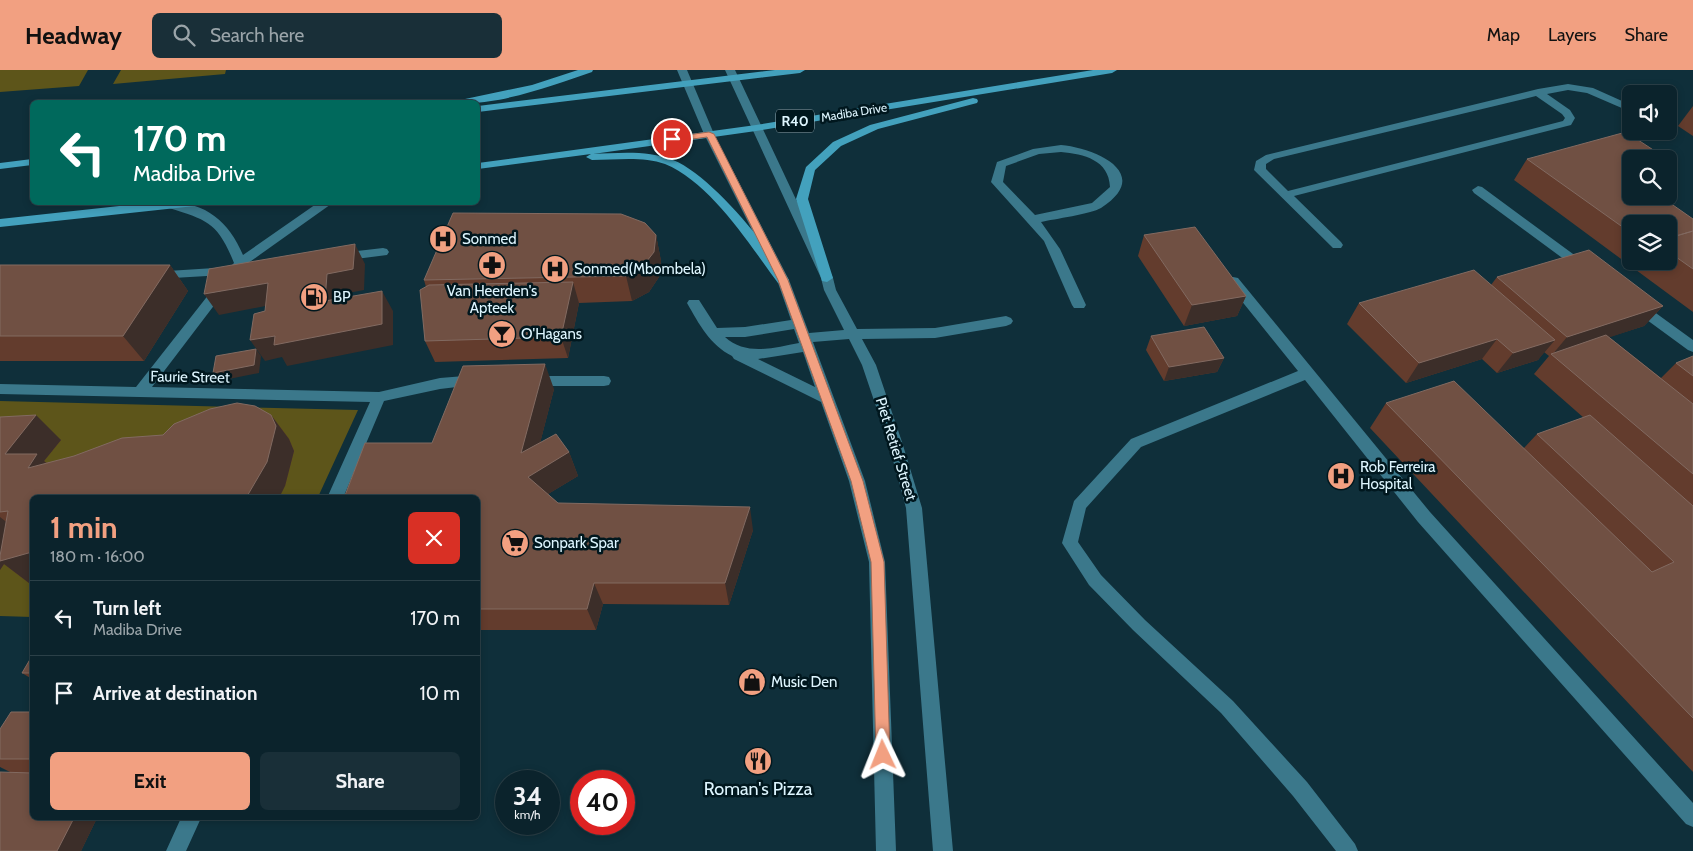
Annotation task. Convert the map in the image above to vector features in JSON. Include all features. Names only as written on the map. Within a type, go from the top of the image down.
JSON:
[{"type":"main road","points":[[475,100],[534,88],[588,70]]},
{"type":"main road","points":[[480,109],[685,77],[800,70]]},
{"type":"main road","name":"Madiba Drive","points":[[480,166],[756,128],[1112,70]]},
{"type":"main road","points":[[827,278],[802,199],[810,169],[838,144],[891,122],[1084,74]]},
{"type":"main road","points":[[539,157],[643,158],[668,162],[686,170],[714,194],[783,280]]},
{"type":"main road","points":[[0,166],[30,162]]},
{"type":"main road","points":[[0,223],[173,205]]},
{"type":"street","name":"Piet Retief Street","points":[[732,74],[827,278],[830,290],[854,334],[868,366],[914,508],[943,851]]},
{"type":"street","points":[[685,77],[709,134],[783,280],[857,481],[877,562],[886,851]]},
{"type":"street","points":[[1337,245],[1260,170],[1260,163],[1270,157],[1538,92],[1568,87],[1590,90],[1622,105]]},
{"type":"street","points":[[1285,195],[1567,123],[1570,118],[1566,112],[1538,92]]},
{"type":"street","points":[[1031,220],[1096,206],[1116,188],[1116,176],[1104,160],[1081,149],[1055,147],[1026,153],[1001,164],[997,182],[1031,220],[1046,235],[1079,305]]},
{"type":"street","points":[[1478,190],[1597,278]]},
{"type":"street","points":[[173,205],[203,215],[215,222],[226,233],[242,267]]},
{"type":"street","points":[[140,392],[242,267],[324,205]]},
{"type":"street","points":[[327,259],[383,252]]},
{"type":"street","points":[[144,276],[242,267]]},
{"type":"street","points":[[1228,276],[1424,517],[1693,817]]},
{"type":"street","points":[[1629,301],[1693,348]]},
{"type":"street","points":[[694,303],[707,327],[731,351],[828,399]]},
{"type":"street","points":[[731,351],[754,355],[807,342],[854,334],[934,333],[1006,321]]},
{"type":"street","points":[[713,333],[745,332],[799,324]]},
{"type":"street","points":[[1307,373],[1136,443],[1079,505],[1070,543],[1096,580],[1139,625],[1227,707],[1300,789],[1348,851]]},
{"type":"street","name":"Faurie Street","points":[[0,389],[379,397],[463,380],[491,380]]},
{"type":"street","points":[[519,381],[604,382]]},
{"type":"street","points":[[336,495],[379,397]]},
{"type":"street","points":[[176,851],[190,820]]},
{"type":"shaded area","points":[[0,70],[88,70],[79,86],[0,92]]},
{"type":"shaded area","points":[[121,70],[226,70],[225,74],[113,84]]},
{"type":"shaded area","points":[[0,401],[358,410],[319,495],[30,495],[30,617],[0,616]]},
{"type":"building","points":[[1622,133],[1622,140],[1638,140],[1653,150],[1622,150],[1622,205],[1673,205],[1693,219],[1693,231],[1677,236],[1677,215],[1622,215],[1622,227],[1527,159]]},
{"type":"building","points":[[453,213],[621,214],[645,223],[656,235],[654,252],[643,266],[626,276],[424,280]]},
{"type":"building","points":[[1195,227],[1246,296],[1192,305],[1144,235]]},
{"type":"building","points":[[1693,231],[1693,269],[1677,258],[1677,236]]},
{"type":"building","points":[[355,244],[353,269],[327,274],[325,301],[382,291],[382,324],[274,345],[275,336],[250,340],[254,314],[265,311],[268,283],[204,294],[209,269]]},
{"type":"building","points":[[1589,250],[1663,306],[1567,337],[1497,277]]},
{"type":"building","points":[[0,265],[170,265],[123,336],[0,336]]},
{"type":"building","points":[[1474,270],[1555,340],[1513,353],[1497,339],[1419,363],[1359,303]]},
{"type":"building","name":"O'Hagans","points":[[573,282],[561,337],[425,341],[420,290],[429,285]]},
{"type":"building","points":[[1204,327],[1224,358],[1169,367],[1151,336]]},
{"type":"building","points":[[1606,335],[1693,404],[1693,474],[1551,354]]},
{"type":"building","points":[[256,349],[254,365],[213,373],[216,356]]},
{"type":"building","points":[[1693,356],[1693,376],[1676,363]]},
{"type":"building","points":[[545,364],[521,453],[556,434],[569,452],[528,477],[558,503],[750,507],[725,583],[594,583],[587,609],[480,609],[480,495],[345,495],[365,443],[432,443],[463,366]]},
{"type":"building","points":[[1454,381],[1652,572],[1674,562],[1537,434],[1590,415],[1693,506],[1693,718],[1386,403]]},
{"type":"building","points":[[237,403],[255,406],[271,415],[276,426],[267,462],[248,495],[30,495],[30,553],[0,561],[8,511],[0,512],[0,417],[36,415],[5,454],[37,454],[28,468],[74,456],[122,438],[163,435],[174,424],[210,409]]},
{"type":"building","points":[[30,659],[30,673],[22,673]]},
{"type":"building","points":[[11,712],[30,712],[30,759],[0,759],[0,729]]},
{"type":"building","points":[[0,772],[30,773],[30,820],[73,820],[57,851],[0,851]]},
{"type":"place","name":"Sonmed","points":[[443,239]]},
{"type":"place","name":"Van Heerden's Apteek","points":[[492,265]]},
{"type":"place","name":"Sonmed(Mbombela)","points":[[555,269]]},
{"type":"place","name":"BP","points":[[314,297]]},
{"type":"place","name":"O'Hagans","points":[[502,334]]},
{"type":"place","name":"Rob Ferreira Hospital","points":[[1341,476]]},
{"type":"place","name":"Sonpark Spar","points":[[515,543]]},
{"type":"place","name":"Music Den","points":[[752,682]]},
{"type":"place","name":"Roman's Pizza","points":[[758,761]]},
{"type":"route","points":[[672,139],[709,134],[783,280],[806,338],[857,481],[877,562],[883,755]]}]
